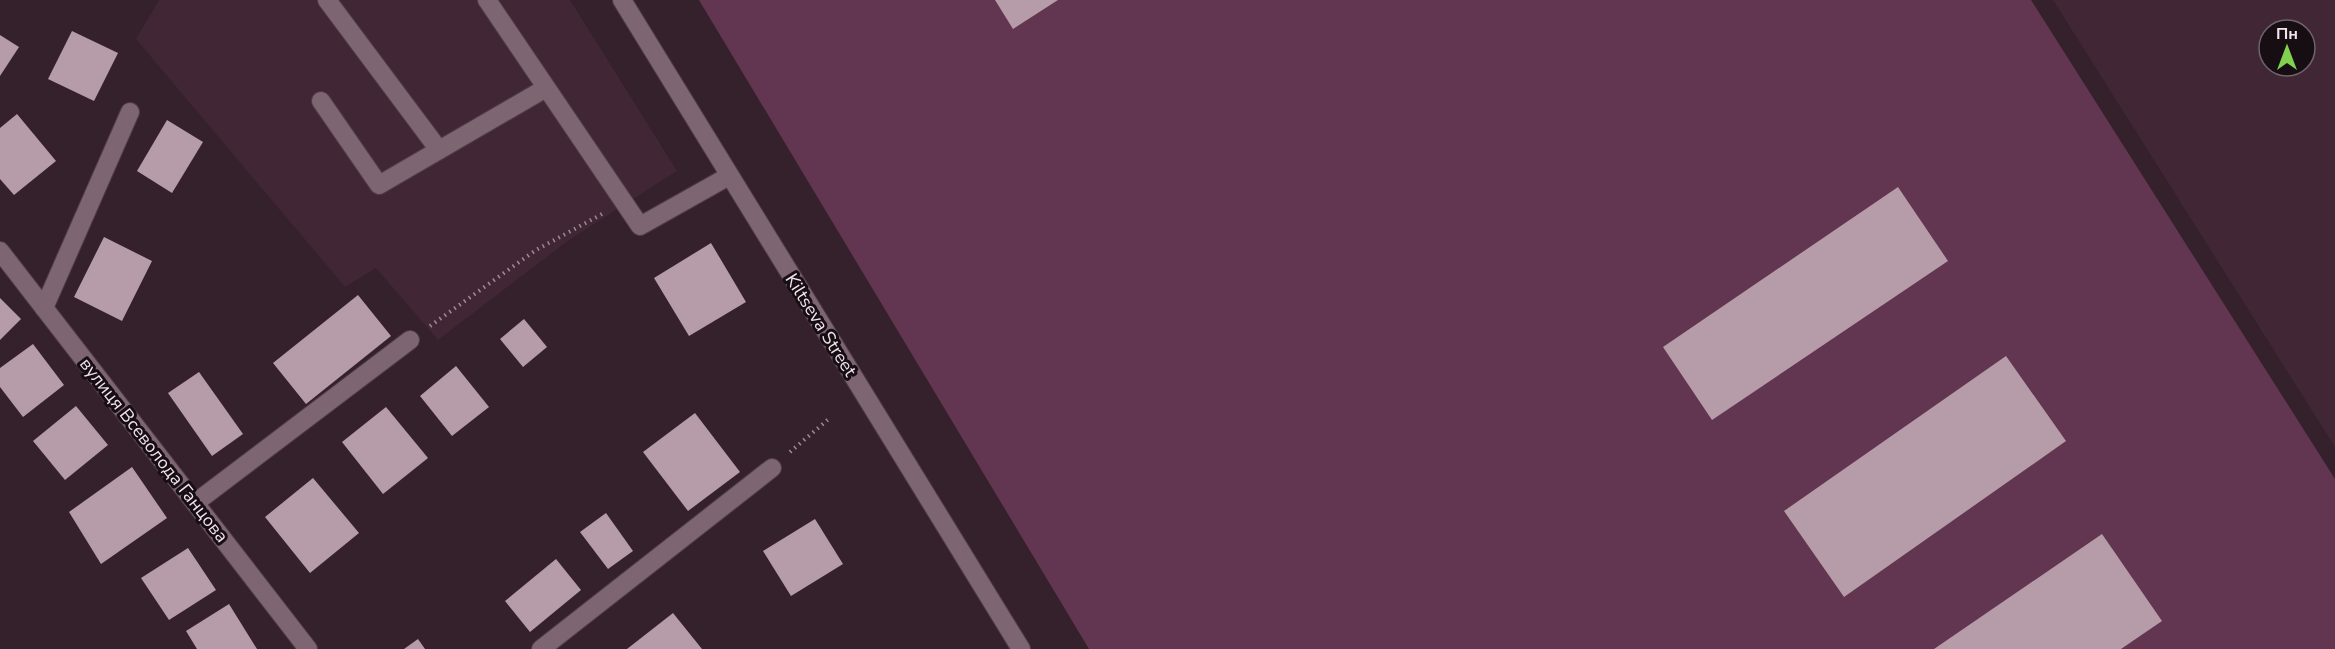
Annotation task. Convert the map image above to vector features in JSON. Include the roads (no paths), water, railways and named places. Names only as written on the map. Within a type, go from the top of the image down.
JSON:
[{"type":"main road","points":[[327,0],[440,150]]},
{"type":"main road","points":[[487,0],[640,226],[729,176]]},
{"type":"main road","name":"Kiltseva Street","points":[[622,0],[1022,649]]},
{"type":"main road","points":[[321,101],[379,185],[546,88]]},
{"type":"main road","points":[[44,308],[130,112]]},
{"type":"main road","name":"вулиця Всеволода Ганцова","points":[[0,251],[308,649]]},
{"type":"main road","points":[[195,503],[410,340]]},
{"type":"main road","points":[[541,649],[772,468]]}]
